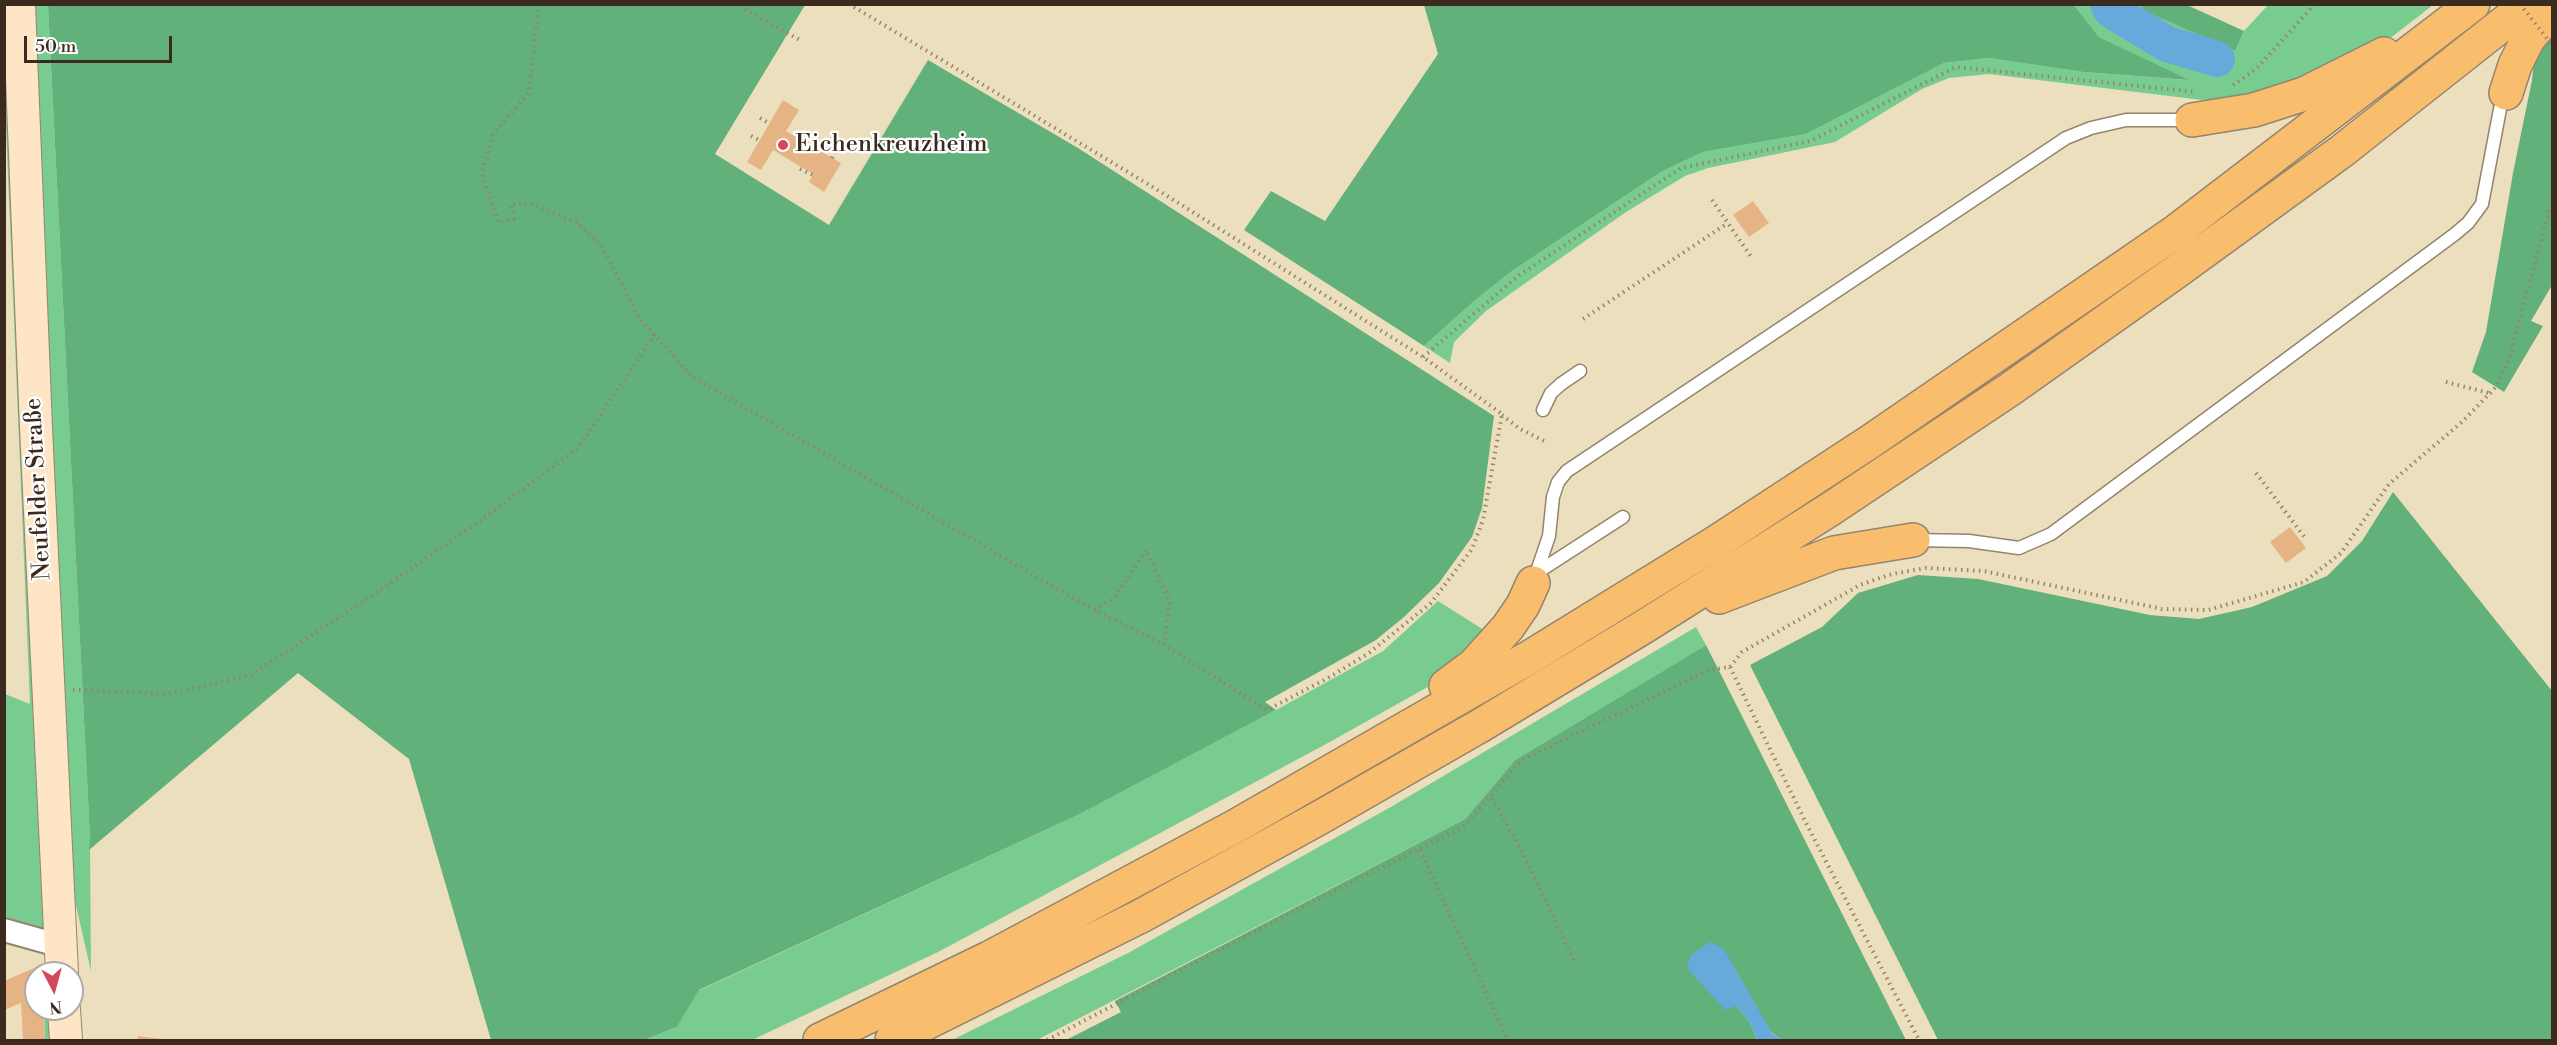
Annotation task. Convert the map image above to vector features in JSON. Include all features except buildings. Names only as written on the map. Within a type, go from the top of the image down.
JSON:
[{"type":"highway","points":[[892,1041],[1141,916],[1301,828],[1478,727],[1645,626],[1829,510],[2009,390],[2342,151],[2528,4]]},
{"type":"highway","points":[[2196,106],[2254,110],[2304,94],[2464,11]]},
{"type":"highway","points":[[820,1041],[1010,947],[1185,854],[1530,657],[1686,561],[1871,441],[2175,232],[2464,11]]},
{"type":"highway","points":[[2506,93],[2515,65],[2528,39],[2553,11]]},
{"type":"highway","points":[[1645,626],[1834,553],[1913,540]]},
{"type":"highway","points":[[1339,767],[1474,665],[1508,627],[1523,605],[1536,578]]},
{"type":"main road","name":"Neufelder Straße","points":[[19,4],[62,959]]},
{"type":"main road","points":[[65,1021],[66,1041]]},
{"type":"street","points":[[4,930],[62,959]]},
{"type":"lane","points":[[1913,540],[1970,541],[2019,548],[2051,534],[2455,234],[2468,223],[2482,204],[2500,109],[2506,93]]},
{"type":"lane","points":[[1536,578],[1549,536],[1553,497],[1558,482],[1567,471],[2067,138],[2091,128],[2196,106]]},
{"type":"lane","points":[[1543,410],[1551,393],[1580,370]]},
{"type":"lane","points":[[1536,578],[1623,517]]},
{"type":"path","points":[[539,4],[529,93],[493,135],[482,174],[499,223],[514,219],[511,204],[528,203],[577,222],[602,247],[639,318],[691,376],[1094,610],[1164,645],[1267,710],[1328,678],[1369,653],[1431,603],[1472,549],[1483,520],[1502,414]]},
{"type":"path","points":[[742,4],[746,10],[800,40]]},
{"type":"path","points":[[849,4],[1161,192],[1423,357],[1520,429],[1548,443]]},
{"type":"path","points":[[2228,87],[2237,84],[2256,69],[2315,4]]},
{"type":"path","points":[[2520,4],[2553,45]]},
{"type":"path","points":[[1423,357],[1518,276],[1681,168],[1810,141],[1956,67],[2196,106]]},
{"type":"path","points":[[760,118],[769,123]]},
{"type":"path","points":[[751,136],[759,140]]},
{"type":"path","points":[[832,158],[837,149]]},
{"type":"path","points":[[800,169],[813,176]]},
{"type":"path","points":[[1712,200],[1752,258]]},
{"type":"path","points":[[1047,1041],[1296,910],[1465,826],[1492,798],[1520,761],[1709,670],[1730,667],[1742,652],[1860,585],[1892,574],[1926,568],[1984,571],[2162,609],[2208,610],[2304,582],[2341,553],[2389,484],[2462,422],[2496,387],[2508,362],[2553,200]]},
{"type":"path","points":[[1583,319],[1728,223]]},
{"type":"path","points":[[62,689],[167,694],[251,675],[395,580],[579,447],[655,334]]},
{"type":"path","points":[[2446,382],[2490,393]]},
{"type":"path","points":[[2256,473],[2306,539]]},
{"type":"path","points":[[1094,610],[1114,598],[1146,550],[1170,601],[1164,645]]},
{"type":"path","points":[[1730,667],[1806,823],[1919,1041]]},
{"type":"path","points":[[1492,798],[1522,852],[1574,961]]},
{"type":"path","points":[[1420,850],[1508,1041]]},
{"type":"green space","points":[[5,5],[51,925],[40,933],[5,924],[5,694],[30,704],[5,104]]},
{"type":"green space","points":[[25,5],[48,5],[90,839],[91,971],[64,853]]},
{"type":"green space","points":[[48,5],[805,5],[715,154],[829,225],[928,60],[1078,148],[1494,416],[1482,508],[1472,537],[1439,583],[1404,617],[1376,640],[1265,702],[1276,710],[1080,814],[699,990],[677,1027],[644,1040],[491,1040],[409,759],[298,673],[89,850]]},
{"type":"green space","points":[[1424,5],[2074,5],[2099,37],[2189,80],[2083,72],[1989,58],[1944,63],[1806,134],[1703,152],[1661,172],[1512,271],[1424,346],[1244,230],[1271,191],[1325,221],[1438,54]]},
{"type":"green space","points":[[2074,5],[2140,5],[2148,12],[2235,51],[2244,31],[2268,5],[2433,5],[2375,50],[2284,92],[2210,101],[1989,74],[1949,78],[1922,89],[1835,142],[1708,168],[1685,176],[1626,212],[1486,311],[1454,342],[1450,363],[1424,346],[1512,271],[1661,172],[1703,152],[1806,134],[1944,63],[1989,58],[2083,72],[2187,80],[2099,37]]},
{"type":"green space","points":[[2140,5],[2187,5],[2244,31],[2235,51],[2147,12]]},
{"type":"green space","points":[[2552,28],[2552,285],[2531,321],[2543,326],[2504,392],[2472,372],[2486,332],[2513,173],[2532,80],[2536,43]]},
{"type":"green space","points":[[2393,492],[2552,691],[2552,1040],[1938,1040],[1750,665],[1822,627],[1858,593],[1918,575],[1978,579],[2150,615],[2199,619],[2252,607],[2327,576],[2362,541]]},
{"type":"green space","points":[[1438,601],[1492,635],[1449,675],[1328,743],[940,951],[752,1040],[644,1040],[677,1027],[698,991],[1080,814],[1383,651]]},
{"type":"green space","points":[[1696,627],[1706,645],[1515,760],[1465,819],[1037,1040],[952,1040],[1128,953],[1389,808]]},
{"type":"green space","points":[[1706,645],[1906,1040],[1782,1040],[1736,1006],[1750,1022],[1757,1040],[1066,1040],[1121,1012],[1115,1001],[1465,819],[1515,760]]},
{"type":"green space","points":[[44,1021],[55,1021],[56,1040],[45,1040]]},
{"type":"water","points":[[1710,942],[1724,949],[1772,1033],[1782,1040],[1757,1040],[1750,1022],[1736,1006],[1725,1010],[1687,968],[1691,955]]},
{"type":"waterway","points":[[2108,4],[2111,10],[2167,44],[2217,59]]},
{"type":"place","name":"Eichenkreuzheim","points":[[783,145]]}]
